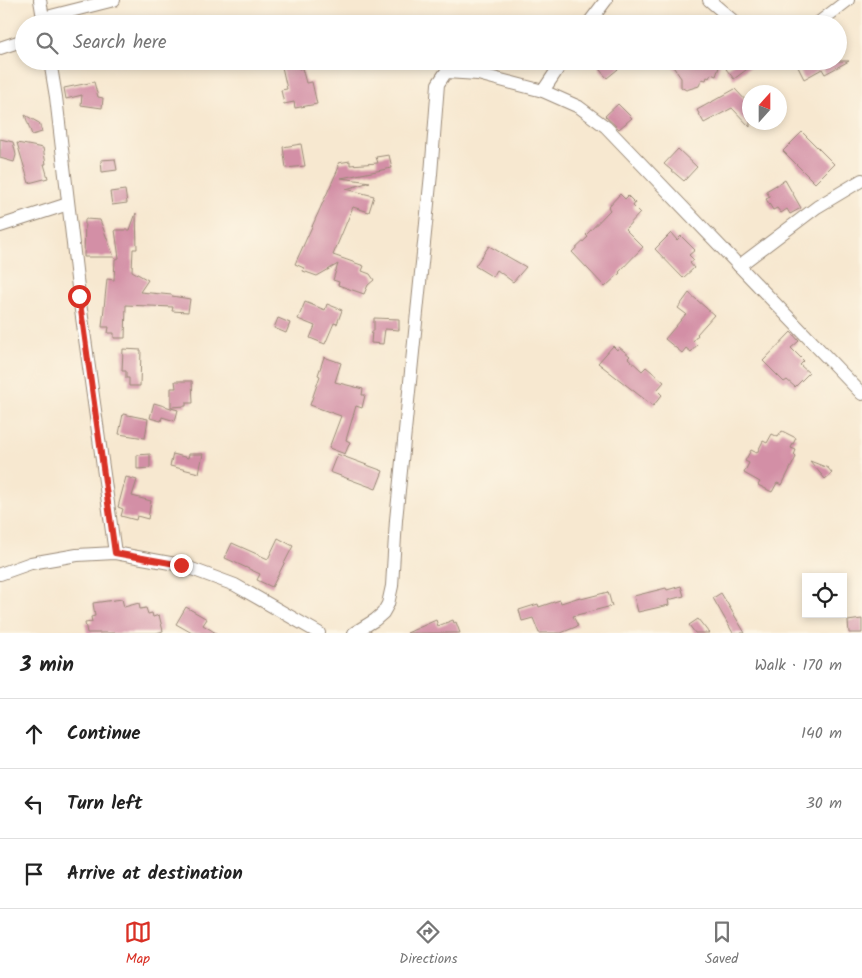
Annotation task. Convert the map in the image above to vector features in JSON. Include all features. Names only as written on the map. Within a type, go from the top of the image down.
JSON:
[{"type":"street","points":[[40,0],[43,15]]},
{"type":"street","points":[[64,15],[114,0]]},
{"type":"street","points":[[595,15],[606,0]]},
{"type":"street","points":[[709,0],[726,15]]},
{"type":"street","points":[[829,15],[848,0]]},
{"type":"street","points":[[0,48],[15,43]]},
{"type":"street","points":[[51,70],[79,296],[115,553]]},
{"type":"street","points":[[543,91],[557,70]]},
{"type":"street","points":[[354,633],[383,613],[388,604],[392,586],[396,520],[431,174],[438,84],[446,72],[478,74],[543,91],[579,107],[606,127],[862,394]]},
{"type":"street","points":[[739,266],[817,207],[862,180]]},
{"type":"street","points":[[0,226],[68,204]]},
{"type":"street","points":[[0,574],[31,563],[77,555],[115,553],[181,565],[234,585],[320,633]]},
{"type":"building","points":[[283,70],[303,70],[306,83],[312,82],[317,104],[295,108],[294,102],[284,104],[281,90],[287,89]]},
{"type":"building","points":[[600,70],[617,70],[607,78]]},
{"type":"building","points":[[675,70],[718,70],[716,76],[711,74],[706,80],[702,79],[699,86],[686,90],[681,87],[681,78]]},
{"type":"building","points":[[727,70],[746,70],[734,79]]},
{"type":"building","points":[[800,70],[820,70],[804,79]]},
{"type":"building","points":[[823,70],[832,70],[825,74]]},
{"type":"building","points":[[94,82],[98,97],[103,98],[102,108],[81,105],[82,95],[66,99],[64,88]]},
{"type":"building","points":[[735,89],[742,96],[742,119],[732,108],[704,123],[697,110]]},
{"type":"building","points":[[618,104],[632,118],[619,129],[605,116]]},
{"type":"building","points":[[25,115],[39,123],[42,132],[32,135]]},
{"type":"building","points":[[802,132],[834,164],[815,183],[783,151]]},
{"type":"building","points":[[0,139],[13,142],[16,155],[14,162],[0,158]]},
{"type":"building","points":[[17,143],[43,148],[46,164],[44,164],[48,178],[29,183]]},
{"type":"building","points":[[301,144],[305,166],[286,168],[283,147]]},
{"type":"building","points":[[678,149],[697,167],[684,181],[664,164]]},
{"type":"building","points":[[389,155],[392,168],[341,178],[370,182],[346,189],[374,196],[369,212],[353,207],[333,255],[364,266],[362,271],[370,274],[374,280],[368,285],[364,294],[338,285],[339,282],[333,280],[338,264],[317,276],[303,271],[304,268],[295,264],[339,167],[338,163],[350,161],[350,165],[378,163],[376,157]]},
{"type":"building","points":[[115,159],[117,170],[102,172],[101,160]]},
{"type":"building","points":[[785,180],[801,208],[790,214],[787,209],[781,213],[777,208],[773,210],[766,199],[770,197],[766,191]]},
{"type":"building","points":[[125,190],[127,203],[112,205],[110,192]]},
{"type":"building","points":[[620,194],[625,199],[628,196],[635,203],[633,206],[640,213],[625,229],[643,247],[605,287],[572,252],[588,237],[586,235],[610,210],[608,207]]},
{"type":"building","points":[[136,213],[137,249],[133,249],[132,271],[148,280],[140,292],[190,299],[188,312],[172,311],[173,307],[126,305],[125,338],[114,338],[114,333],[108,333],[109,327],[102,327],[107,279],[114,280],[115,259],[119,258],[115,230],[130,230]]},
{"type":"building","points":[[85,219],[100,220],[114,257],[84,257]]},
{"type":"building","points":[[671,233],[677,240],[681,236],[695,250],[689,255],[694,260],[690,263],[694,268],[683,278],[655,249]]},
{"type":"building","points":[[489,246],[526,267],[513,282],[497,270],[493,277],[475,266]]},
{"type":"building","points":[[689,293],[714,315],[693,341],[697,345],[691,352],[686,348],[682,353],[665,339],[686,314],[678,308]]},
{"type":"building","points":[[305,302],[325,310],[327,304],[342,310],[337,324],[334,323],[325,344],[310,338],[315,326],[298,319]]},
{"type":"building","points":[[278,318],[290,323],[286,333],[274,328]]},
{"type":"building","points":[[374,318],[399,319],[399,330],[385,329],[383,344],[371,343],[372,331],[374,331]]},
{"type":"building","points":[[791,332],[799,341],[791,348],[804,361],[800,365],[809,373],[795,387],[787,380],[784,382],[763,361]]},
{"type":"building","points":[[613,346],[617,350],[619,347],[630,356],[628,358],[642,371],[646,367],[664,382],[657,390],[662,395],[653,406],[598,363]]},
{"type":"building","points":[[123,349],[141,350],[140,386],[129,386],[129,378],[126,378],[126,371],[122,371]]},
{"type":"building","points":[[324,357],[341,363],[335,382],[363,389],[362,395],[365,395],[362,408],[356,406],[346,440],[350,442],[345,454],[329,448],[341,416],[310,405]]},
{"type":"building","points":[[175,381],[192,381],[193,403],[186,403],[186,406],[171,407],[171,388],[176,388]]},
{"type":"building","points":[[154,403],[178,410],[175,421],[162,417],[161,421],[150,418]]},
{"type":"building","points":[[123,414],[148,419],[145,438],[119,434]]},
{"type":"building","points":[[782,431],[796,438],[791,448],[796,450],[794,455],[796,457],[782,485],[777,483],[772,492],[758,485],[760,482],[744,473],[749,463],[745,461],[751,450],[757,453],[763,441],[767,443],[772,434],[778,437]]},
{"type":"building","points":[[150,454],[150,468],[137,469],[137,455]]},
{"type":"building","points":[[173,454],[188,458],[189,454],[203,454],[199,473],[170,466]]},
{"type":"building","points":[[337,454],[383,471],[376,489],[330,472]]},
{"type":"building","points":[[810,461],[828,468],[832,473],[825,479]]},
{"type":"building","points":[[126,477],[137,480],[132,496],[151,501],[148,519],[137,516],[136,520],[121,516],[123,509],[118,507]]},
{"type":"building","points":[[278,538],[293,546],[272,587],[257,580],[260,574],[225,558],[232,543],[268,559]]},
{"type":"building","points":[[681,586],[684,596],[668,600],[669,605],[638,612],[634,596]]},
{"type":"building","points":[[608,592],[612,606],[573,616],[578,626],[561,633],[539,633],[533,618],[522,621],[519,610],[538,604],[539,607],[560,600],[561,603],[580,597],[581,599]]},
{"type":"building","points":[[721,593],[745,633],[733,633],[713,598]]},
{"type":"building","points":[[122,599],[124,607],[139,603],[140,609],[146,608],[148,614],[152,613],[153,617],[159,615],[163,631],[156,633],[87,633],[85,623],[92,622],[91,617],[95,616],[93,603]]},
{"type":"building","points":[[186,607],[207,619],[203,625],[216,633],[192,633],[176,624]]},
{"type":"building","points":[[698,619],[709,633],[695,633],[689,625]]},
{"type":"building","points":[[862,619],[862,633],[849,633],[848,621]]},
{"type":"building","points":[[436,620],[438,626],[453,620],[454,623],[456,622],[460,633],[407,633]]},
{"type":"route","points":[[79,296],[115,553],[181,565]]}]
